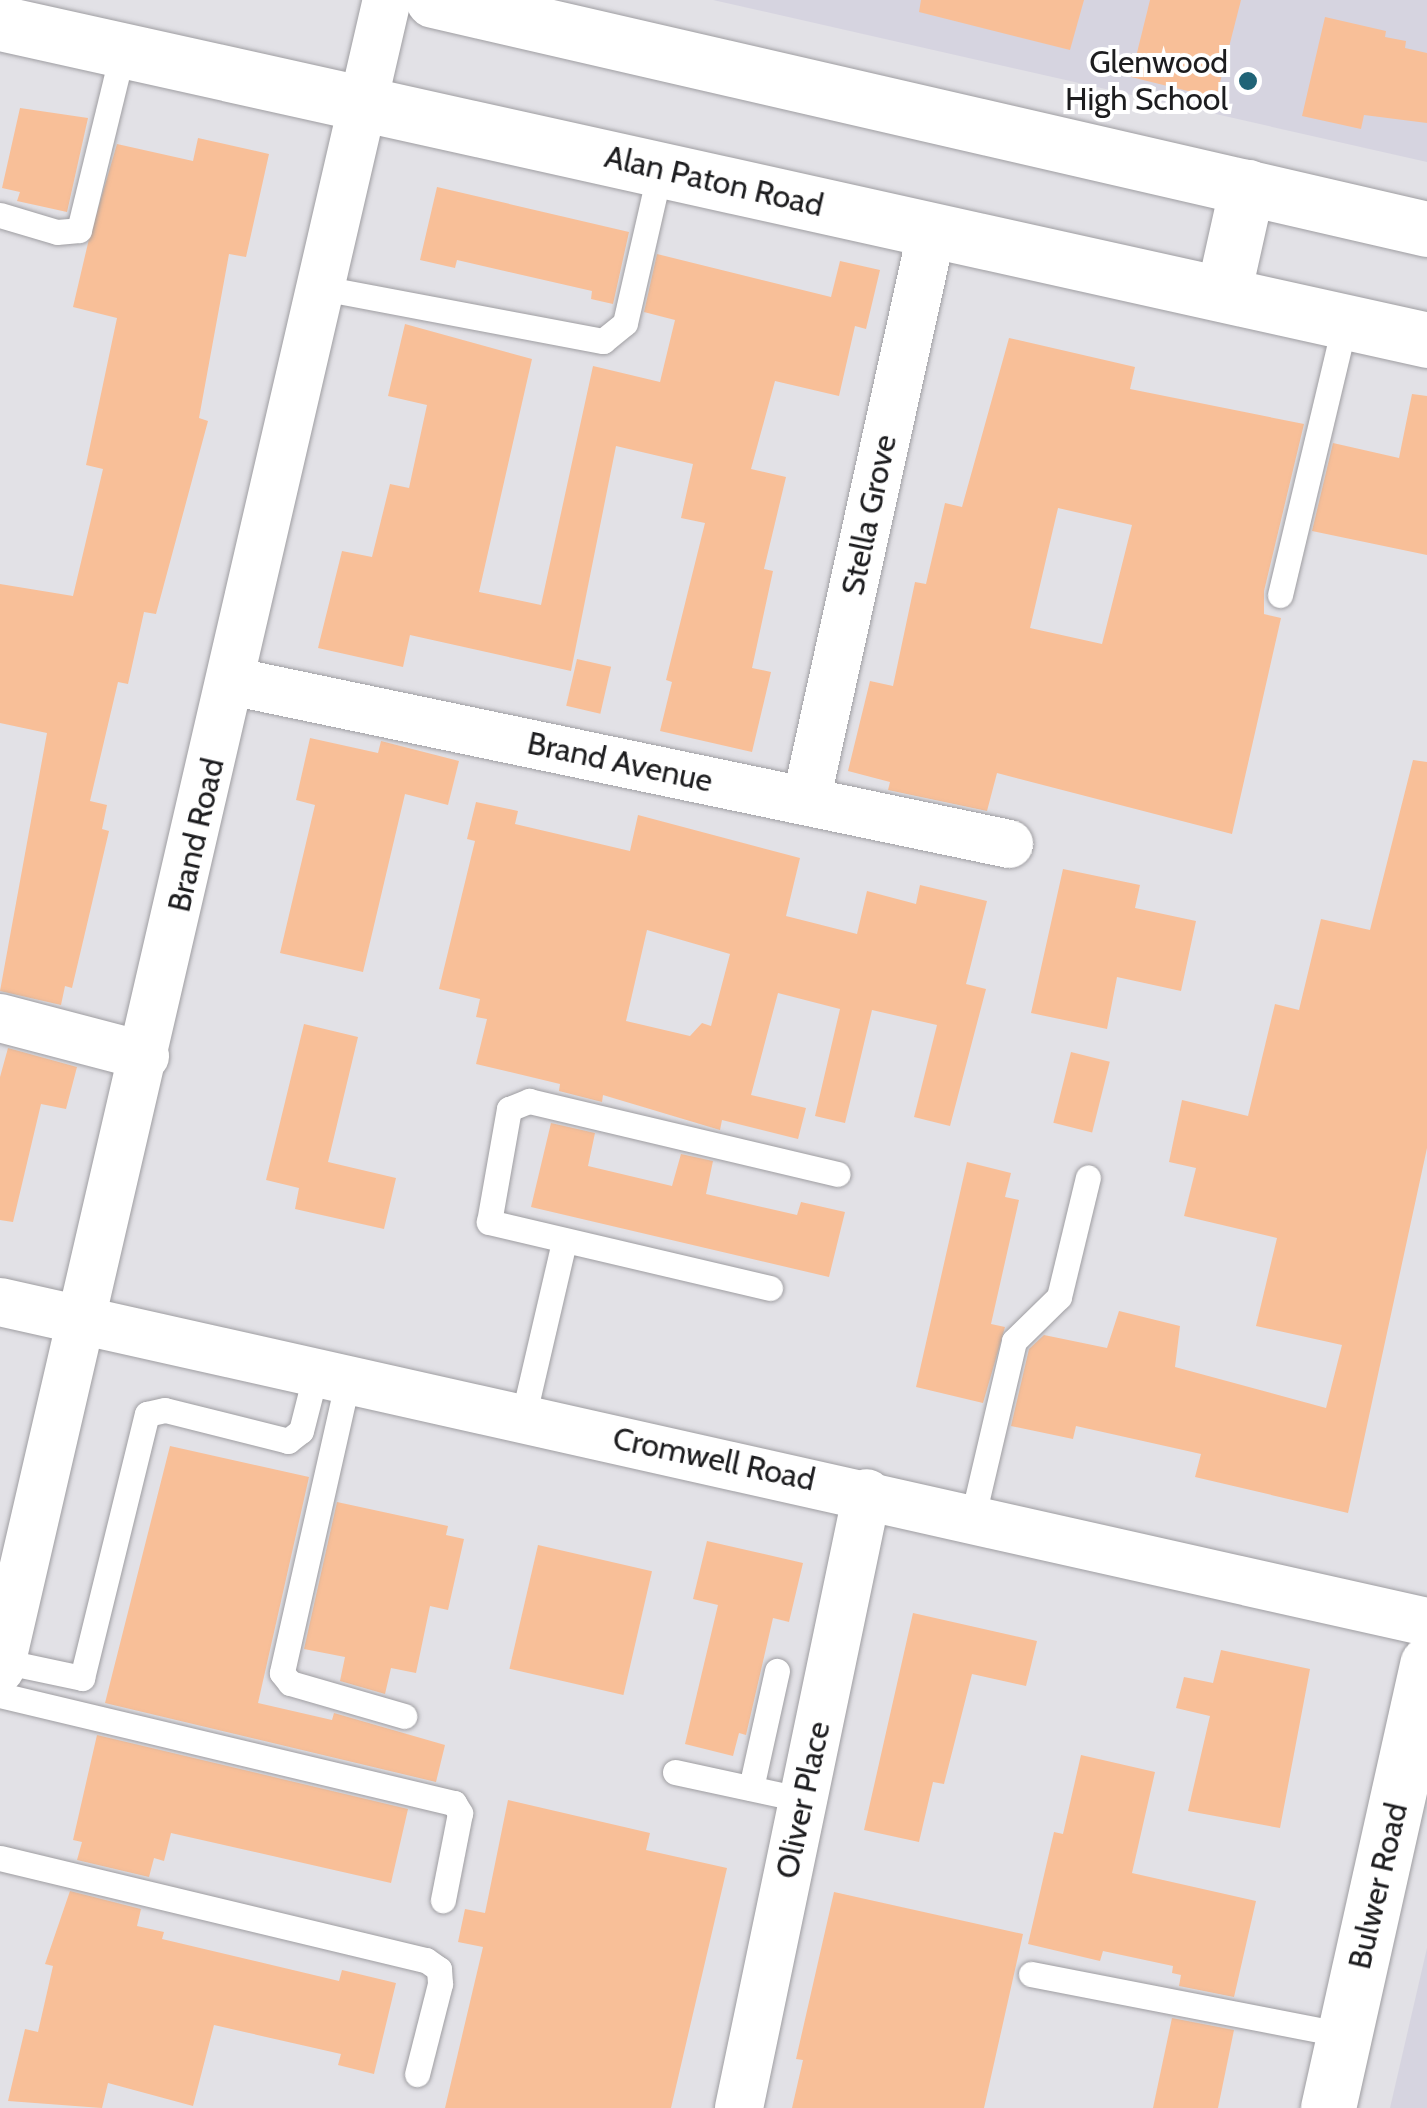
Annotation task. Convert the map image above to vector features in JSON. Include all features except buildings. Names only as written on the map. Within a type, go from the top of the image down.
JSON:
[{"type":"street","name":"Brand Road","points":[[1,1675],[387,0]]},
{"type":"street","points":[[433,0],[1427,229]]},
{"type":"street","name":"Alan Paton Road","points":[[0,23],[1427,340]]},
{"type":"street","points":[[1223,294],[1247,187]]},
{"type":"street","name":"Stella Grove","points":[[806,801],[932,230]]},
{"type":"street","name":"Brand Avenue","points":[[231,681],[1009,844]]},
{"type":"street","points":[[0,1018],[144,1056]]},
{"type":"street","name":"Cromwell Road","points":[[0,1302],[973,1516],[1427,1622]]},
{"type":"street","name":"Oliver Place","points":[[739,2108],[868,1493]]},
{"type":"street","name":"Bulwer Road","points":[[1328,2108],[1427,1664]]},
{"type":"lane","points":[[0,216],[57,232],[79,230],[123,50]]},
{"type":"lane","points":[[322,288],[603,341],[625,323],[660,170]]},
{"type":"lane","points":[[1280,595],[1345,322]]},
{"type":"lane","points":[[770,1288],[564,1242],[486,1218],[509,1109],[520,1102],[838,1174]]},
{"type":"lane","points":[[973,1516],[1014,1340],[1059,1297],[1088,1177]]},
{"type":"lane","points":[[523,1418],[564,1242]]},
{"type":"lane","points":[[1,1675],[75,1678],[84,1674],[147,1414],[165,1410],[288,1441],[301,1432],[332,1376]]},
{"type":"lane","points":[[332,1376],[282,1673],[290,1683],[404,1716]]},
{"type":"lane","points":[[750,1788],[777,1671]]},
{"type":"lane","points":[[1,1675],[454,1804],[460,1813],[443,1900]]},
{"type":"lane","points":[[675,1772],[804,1800]]},
{"type":"lane","points":[[0,1858],[426,1960],[439,1969],[440,1984],[417,2074]]},
{"type":"lane","points":[[1031,1974],[1344,2035]]},
{"type":"shaded area","name":"Glenwood High School","points":[[713,0],[1427,0],[1427,162]]},
{"type":"shaded area","points":[[1427,1948],[1427,2108],[1390,2108]]},
{"type":"place","name":"Glenwood High School","points":[[1248,81]]}]
